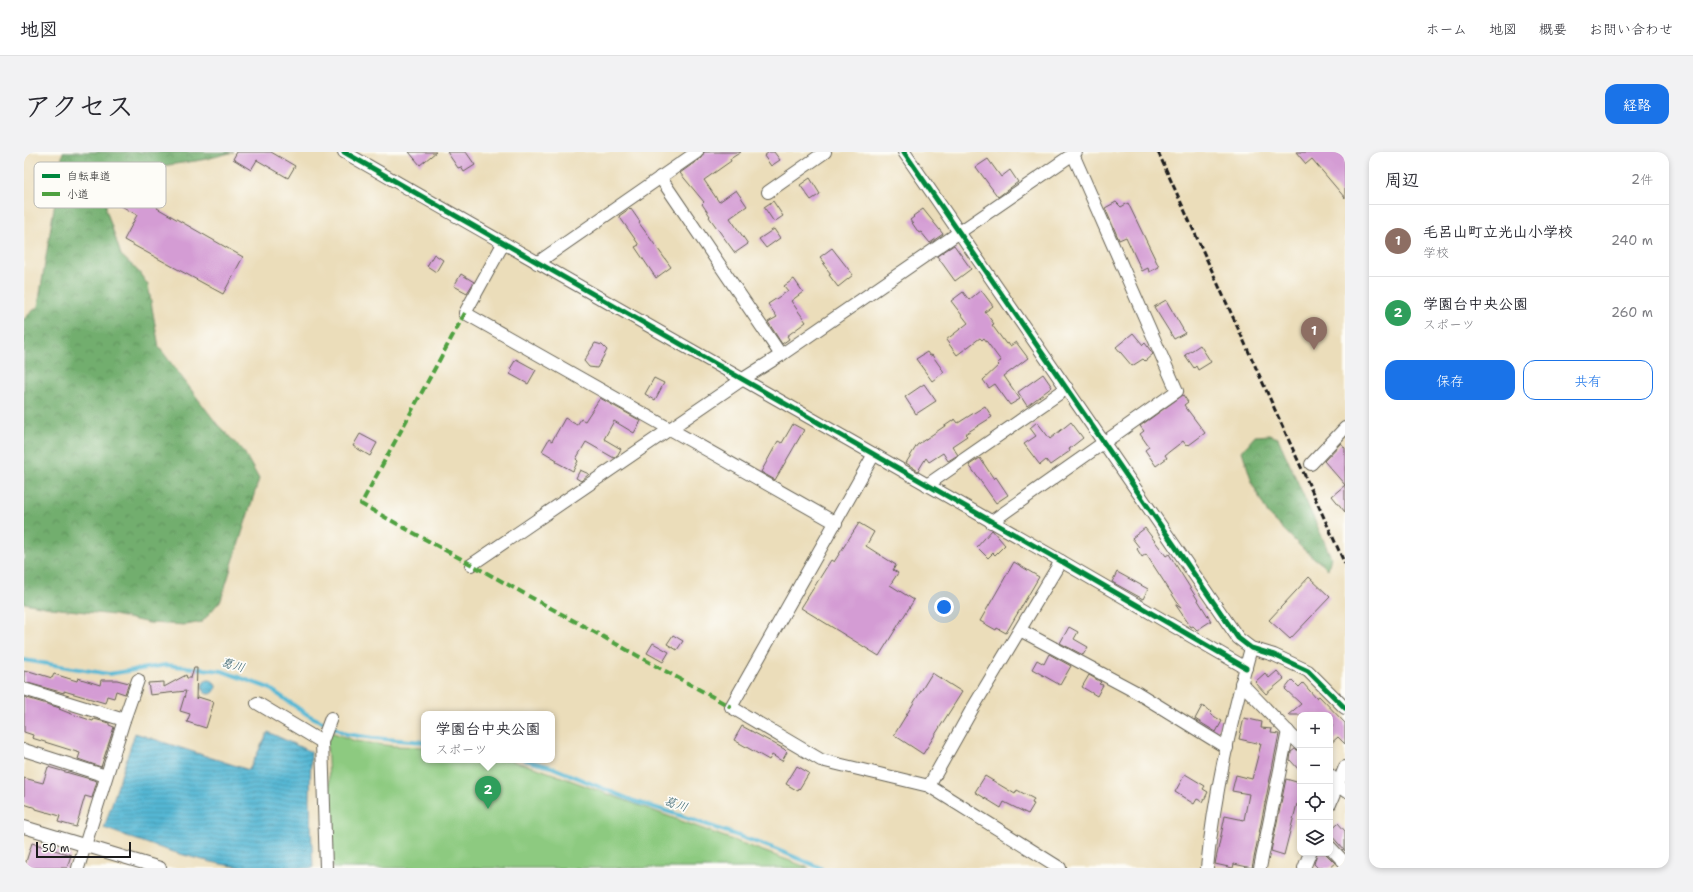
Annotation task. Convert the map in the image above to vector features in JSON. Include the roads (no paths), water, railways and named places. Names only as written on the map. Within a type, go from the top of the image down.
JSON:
[{"type":"street","points":[[344,152],[1246,668]]},
{"type":"street","points":[[537,263],[697,152]]},
{"type":"street","points":[[768,192],[825,152]]},
{"type":"street","points":[[904,152],[1238,638],[1251,648],[1274,655],[1308,671],[1345,708]]},
{"type":"street","points":[[471,565],[781,355],[1074,153],[1177,391],[991,522]]},
{"type":"street","points":[[660,177],[781,355]]},
{"type":"street","points":[[503,244],[465,313],[836,523]]},
{"type":"street","points":[[927,485],[1067,388]]},
{"type":"street","points":[[1311,464],[1343,434]]},
{"type":"street","points":[[874,454],[730,708],[821,760],[929,786],[1060,868]]},
{"type":"street","points":[[929,786],[971,711],[1061,561]]},
{"type":"street","points":[[1020,630],[1136,692],[1227,748]]},
{"type":"street","points":[[1207,868],[1210,837],[1227,748],[1241,683],[1251,648]]},
{"type":"street","points":[[78,868],[106,776],[138,680]]},
{"type":"street","points":[[1241,683],[1297,741]]},
{"type":"street","points":[[24,689],[124,720]]},
{"type":"street","points":[[257,703],[322,742]]},
{"type":"street","points":[[326,868],[322,742],[331,718]]},
{"type":"street","points":[[1260,868],[1288,731]]},
{"type":"street","points":[[24,750],[106,776]]},
{"type":"street","points":[[1333,796],[1345,767]]},
{"type":"street","points":[[24,827],[160,868]]},
{"type":"street","points":[[1333,850],[1345,863]]},
{"type":"street","points":[[1304,868],[1309,856]]},
{"type":"water","points":[[209,680],[214,682],[216,687],[214,692],[209,694],[204,692],[202,687],[204,682]]},
{"type":"water","points":[[268,732],[311,752],[310,800],[313,868],[246,868],[210,862],[139,841],[104,828],[135,733],[249,770]]},
{"type":"waterway","name":"葛川","points":[[24,660],[109,674],[166,665],[222,671],[269,688],[308,715],[347,734],[373,738],[421,742]]},
{"type":"waterway","name":"葛川","points":[[536,763],[551,767],[634,801],[773,848],[821,868]]},
{"type":"railway","points":[[1158,152],[1345,564]]},
{"type":"place","name":"毛呂山町立光山小学校","points":[[1314,350]]},
{"type":"place","name":"学園台中央公園","points":[[488,809]]}]
